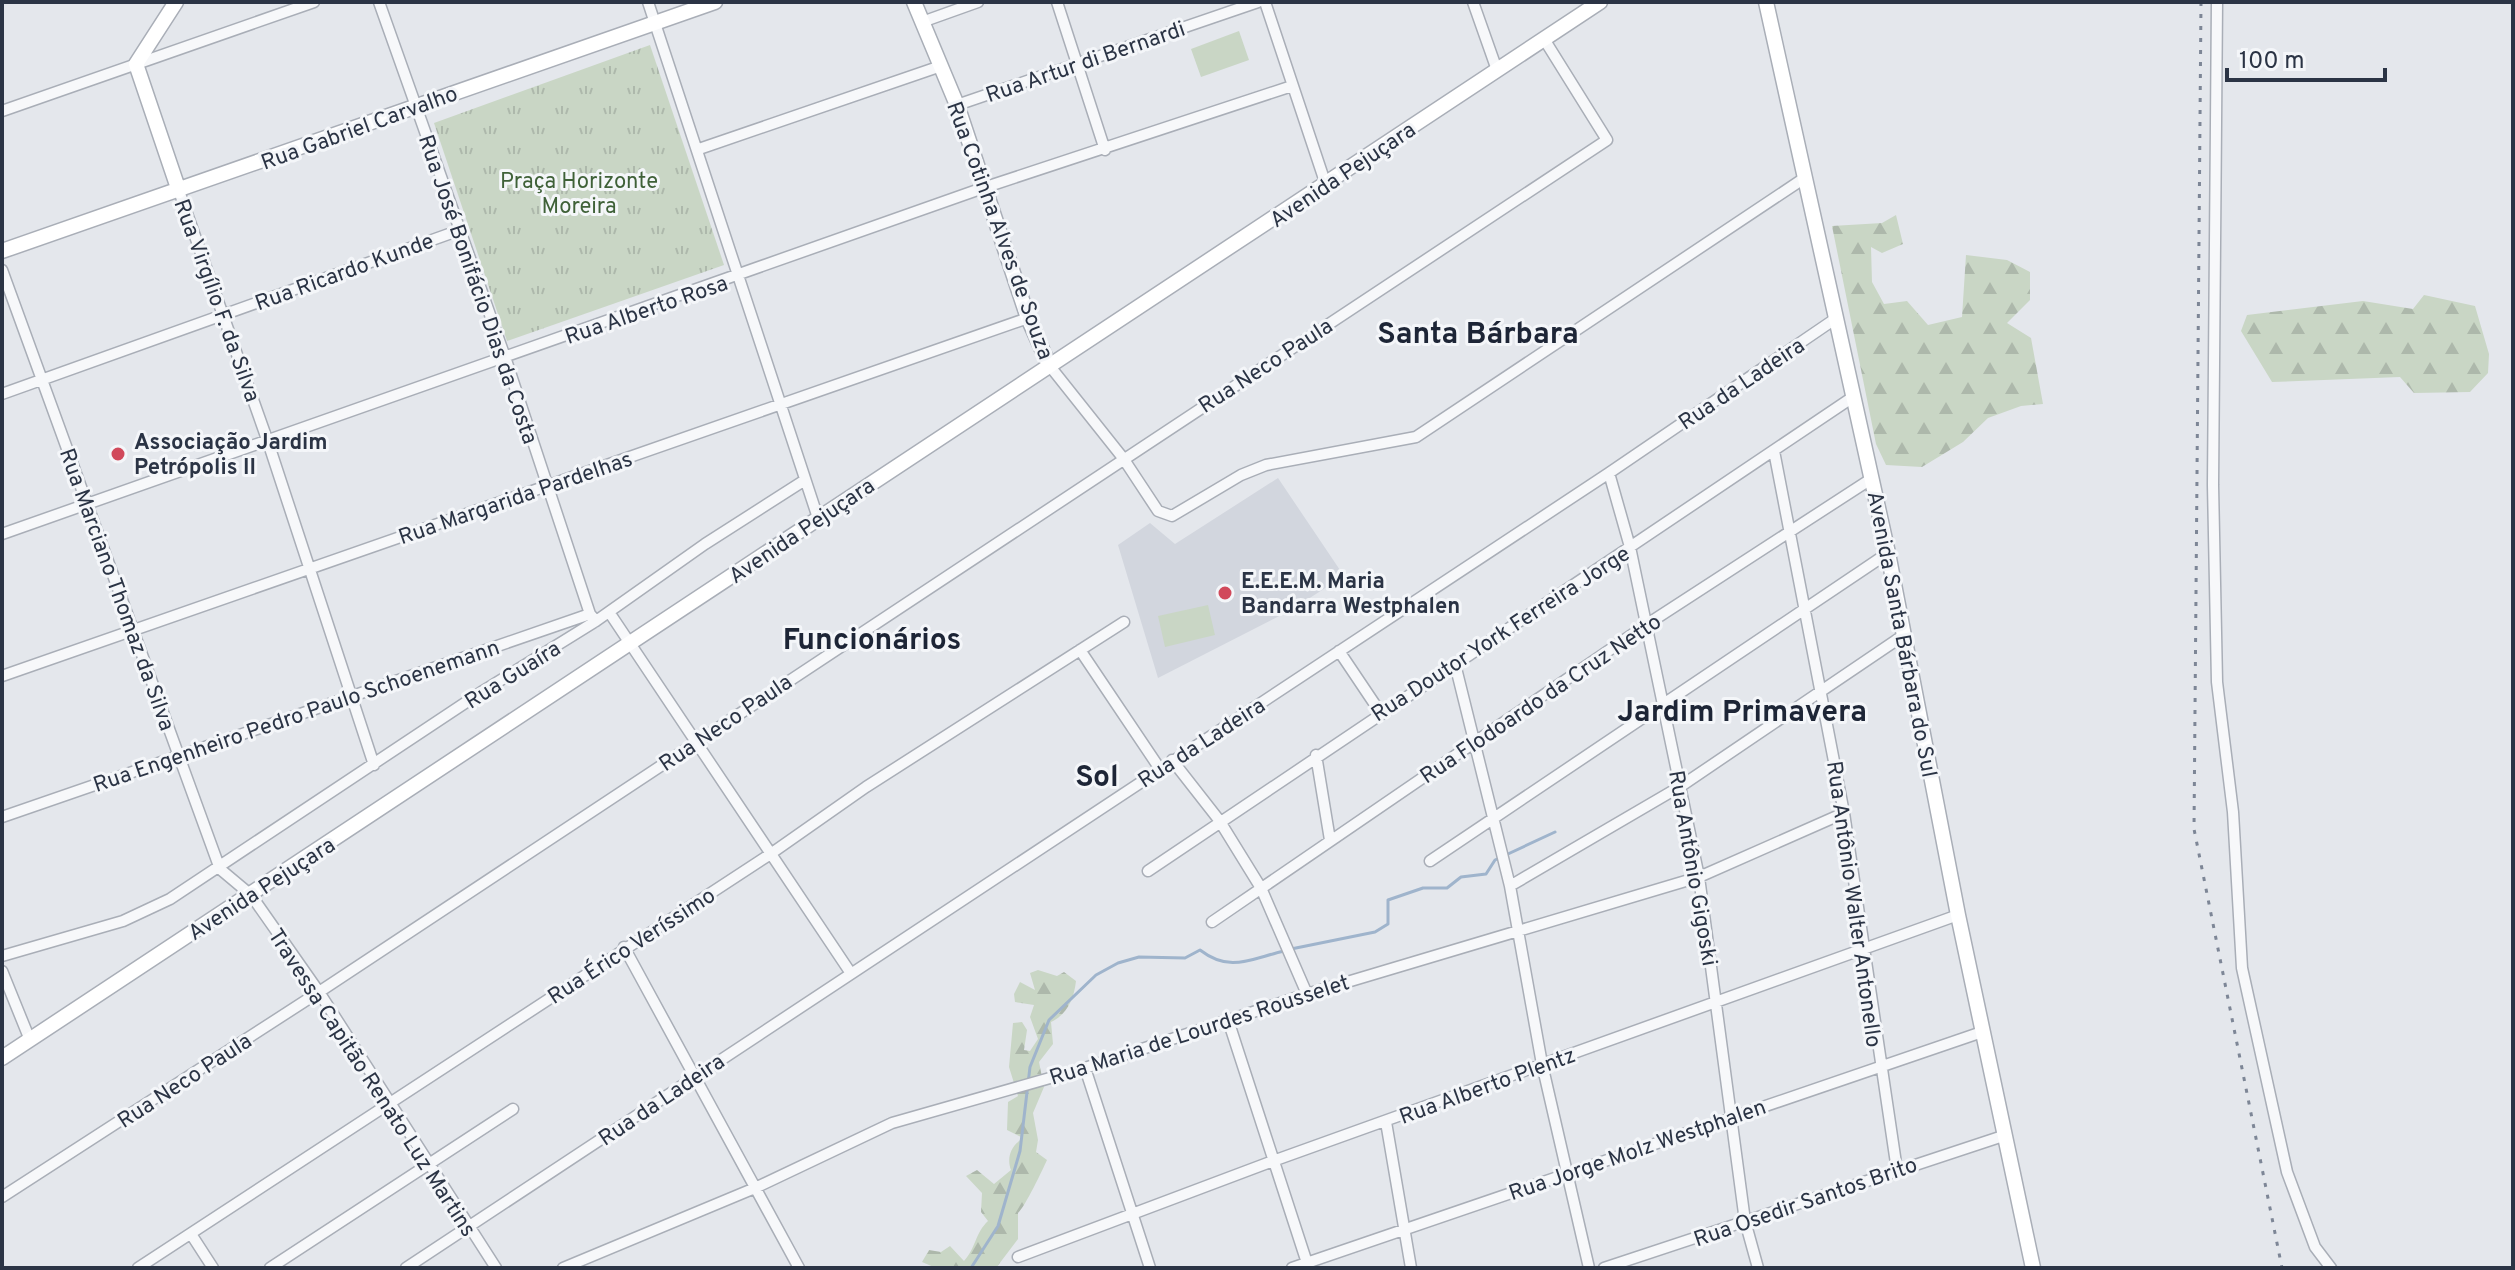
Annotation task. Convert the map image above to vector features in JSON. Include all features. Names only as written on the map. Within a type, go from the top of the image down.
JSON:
[{"type":"street","points":[[136,64],[176,2]]},
{"type":"street","points":[[2,111],[314,2]]},
{"type":"street","name":"Rua José Bonifácio Dias da Costa","points":[[379,2],[505,357],[593,618]]},
{"type":"street","points":[[648,2],[741,276],[818,518]]},
{"type":"street","name":"Rua Gabriel Carvalho","points":[[2,251],[715,2]]},
{"type":"street","name":"Rua Cotinha Alves de Souza","points":[[914,2],[957,105],[1028,318],[1049,365],[1123,458],[1158,511],[1172,516],[1241,475],[1266,465],[1416,437],[1803,179]]},
{"type":"street","points":[[922,22],[978,2]]},
{"type":"street","points":[[1057,2],[1105,150]]},
{"type":"street","name":"Rua Artur di Bernardi","points":[[957,105],[1258,2]]},
{"type":"street","points":[[1265,2],[1326,185]]},
{"type":"street","points":[[1473,2],[1497,70]]},
{"type":"street","name":"Avenida Pejuçara","points":[[2,1058],[1600,2]]},
{"type":"street","name":"Avenida Santa Bárbara do Sul","points":[[1766,2],[1888,553],[1958,915],[2033,1268]]},
{"type":"street","points":[[2217,2],[2213,485],[2216,652],[2233,812],[2242,968],[2287,1172],[2315,1247],[2331,1268]]},
{"type":"street","name":"Rua Neco Paula","points":[[2,1197],[319,992],[1607,140],[1544,39]]},
{"type":"street","name":"Rua Virgílio F. da Silva","points":[[136,64],[311,568],[374,765]]},
{"type":"street","points":[[699,149],[941,66]]},
{"type":"street","name":"Rua Alberto Rosa","points":[[2,534],[741,276],[983,188],[1292,86]]},
{"type":"street","name":"Rua Ricardo Kunde","points":[[2,394],[460,230]]},
{"type":"street","name":"Rua Marciano Thomaz da Silva","points":[[2,270],[220,869]]},
{"type":"street","name":"Rua Margarida Pardelhas","points":[[2,676],[1028,318]]},
{"type":"street","name":"Rua da Ladeira","points":[[406,1268],[1609,473],[1835,319]]},
{"type":"street","name":"Rua Doutor York Ferreira Jorge","points":[[1148,871],[1219,820],[1853,397]]},
{"type":"street","name":"Rua Antônio Walter Antonello","points":[[1774,451],[1844,813],[1865,947],[1879,1068],[1897,1170]]},
{"type":"street","name":"Rua Antônio Gigoski","points":[[1609,473],[1630,547],[1699,877],[1745,1221],[1758,1268]]},
{"type":"street","name":"Rua Flodoardo da Cruz Netto","points":[[1212,922],[1646,625],[1871,479]]},
{"type":"street","name":"Rua Guaíra","points":[[2,956],[123,921],[220,869],[593,618],[609,612],[805,480]]},
{"type":"street","points":[[1430,861],[1888,553]]},
{"type":"street","points":[[609,612],[850,972]]},
{"type":"street","name":"Rua Engenheiro Pedro Paulo Schoenemann","points":[[2,817],[350,696],[593,618]]},
{"type":"street","name":"Rua Érico Veríssimo","points":[[138,1268],[391,1105],[624,947],[769,855],[866,787],[1124,622]]},
{"type":"street","points":[[1510,886],[1681,786],[1904,635]]},
{"type":"street","points":[[1080,650],[1160,769]]},
{"type":"street","points":[[1339,651],[1380,712]]},
{"type":"street","points":[[1455,664],[1510,886],[1542,1064],[1589,1268]]},
{"type":"street","points":[[1316,755],[1330,840]]},
{"type":"street","points":[[1172,760],[1219,820],[1261,888],[1307,994]]},
{"type":"street","name":"Rua Maria de Lourdes Rousselet","points":[[563,1268],[755,1188],[892,1123],[1085,1068],[1307,994],[1699,877],[1844,813]]},
{"type":"street","points":[[220,869],[251,895]]},
{"type":"street","name":"Travessa Capitão Renato Luz Martins","points":[[251,895],[319,992],[428,1167],[496,1268]]},
{"type":"street","name":"Rua Alberto Plentz","points":[[1018,1257],[1273,1161],[1958,915]]},
{"type":"street","points":[[624,947],[799,1268]]},
{"type":"street","points":[[2,971],[30,1040]]},
{"type":"street","points":[[1228,1020],[1308,1266]]},
{"type":"street","name":"Rua Jorge Molz Westphalen","points":[[1292,1268],[1308,1266],[1404,1228],[1982,1032]]},
{"type":"street","points":[[1085,1068],[1150,1268]]},
{"type":"street","points":[[270,1268],[513,1109]]},
{"type":"street","points":[[1386,1122],[1411,1268]]},
{"type":"street","name":"Rua Osedir Santos Brito","points":[[1604,1268],[2006,1135]]},
{"type":"street","points":[[191,1234],[213,1268]]},
{"type":"shaded area","name":"E.E.E.M. Maria Bandarra Westphalen","points":[[1278,478],[1344,576],[1291,610],[1158,678],[1118,545],[1150,523],[1175,544]]},
{"type":"green space","points":[[1239,31],[1249,60],[1201,77],[1191,49]]},
{"type":"green space","name":"Praça Horizonte Moreira","points":[[650,45],[724,265],[507,341],[434,123]]},
{"type":"green space","points":[[1896,215],[1903,244],[1882,253],[1871,247],[1872,282],[1884,304],[1907,301],[1928,325],[1962,317],[1966,255],[2007,260],[2030,272],[2030,300],[2007,323],[2031,338],[2043,404],[2021,406],[1988,418],[1963,442],[1922,467],[1886,465],[1876,444],[1832,226],[1882,223]]},
{"type":"green space","points":[[2424,295],[2475,306],[2489,354],[2488,373],[2470,392],[2414,393],[2400,377],[2272,382],[2241,331],[2247,315],[2363,301],[2413,309]]},
{"type":"green space","points":[[1208,605],[1215,635],[1165,647],[1158,616]]},
{"type":"green space","points":[[1038,970],[1057,976],[1064,972],[1076,981],[1069,1005],[1062,1015],[1051,1022],[1053,1044],[1039,1062],[1044,1087],[1033,1113],[1038,1140],[1036,1152],[1047,1160],[1018,1213],[1018,1239],[996,1268],[936,1268],[922,1262],[929,1250],[941,1252],[950,1246],[964,1261],[988,1221],[981,1212],[982,1193],[966,1176],[977,1170],[994,1184],[1011,1170],[1011,1152],[1023,1138],[1007,1130],[1008,1102],[1018,1096],[1009,1067],[1013,1023],[1022,1022],[1027,1030],[1024,1050],[1030,1051],[1038,1039],[1030,1017],[1034,1005],[1015,1002],[1014,994],[1020,982],[1035,990],[1030,973]]},
{"type":"waterway","points":[[1291,949],[1375,932],[1388,924],[1388,900],[1423,888],[1447,888],[1461,877],[1486,874],[1495,860],[1555,832]]},
{"type":"waterway","points":[[971,1268],[998,1226],[1020,1151],[1030,1067],[1049,1020],[1096,975],[1118,963],[1139,957],[1185,958],[1200,950],[1231,963],[1284,951]]},
{"type":"railway","points":[[2201,2],[2194,829],[2282,1268]]},
{"type":"place","name":"Associação Jardim Petrópolis II","points":[[118,454]]},
{"type":"place","name":"E.E.E.M. Maria Bandarra Westphalen","points":[[1225,593]]},
{"type":"district","name":"Santa Bárbara","points":[[1478,333]]},
{"type":"district","name":"Funcionários","points":[[872,639]]},
{"type":"district","name":"Jardim Primavera","points":[[1742,711]]},
{"type":"district","name":"Sol","points":[[1097,776]]}]
